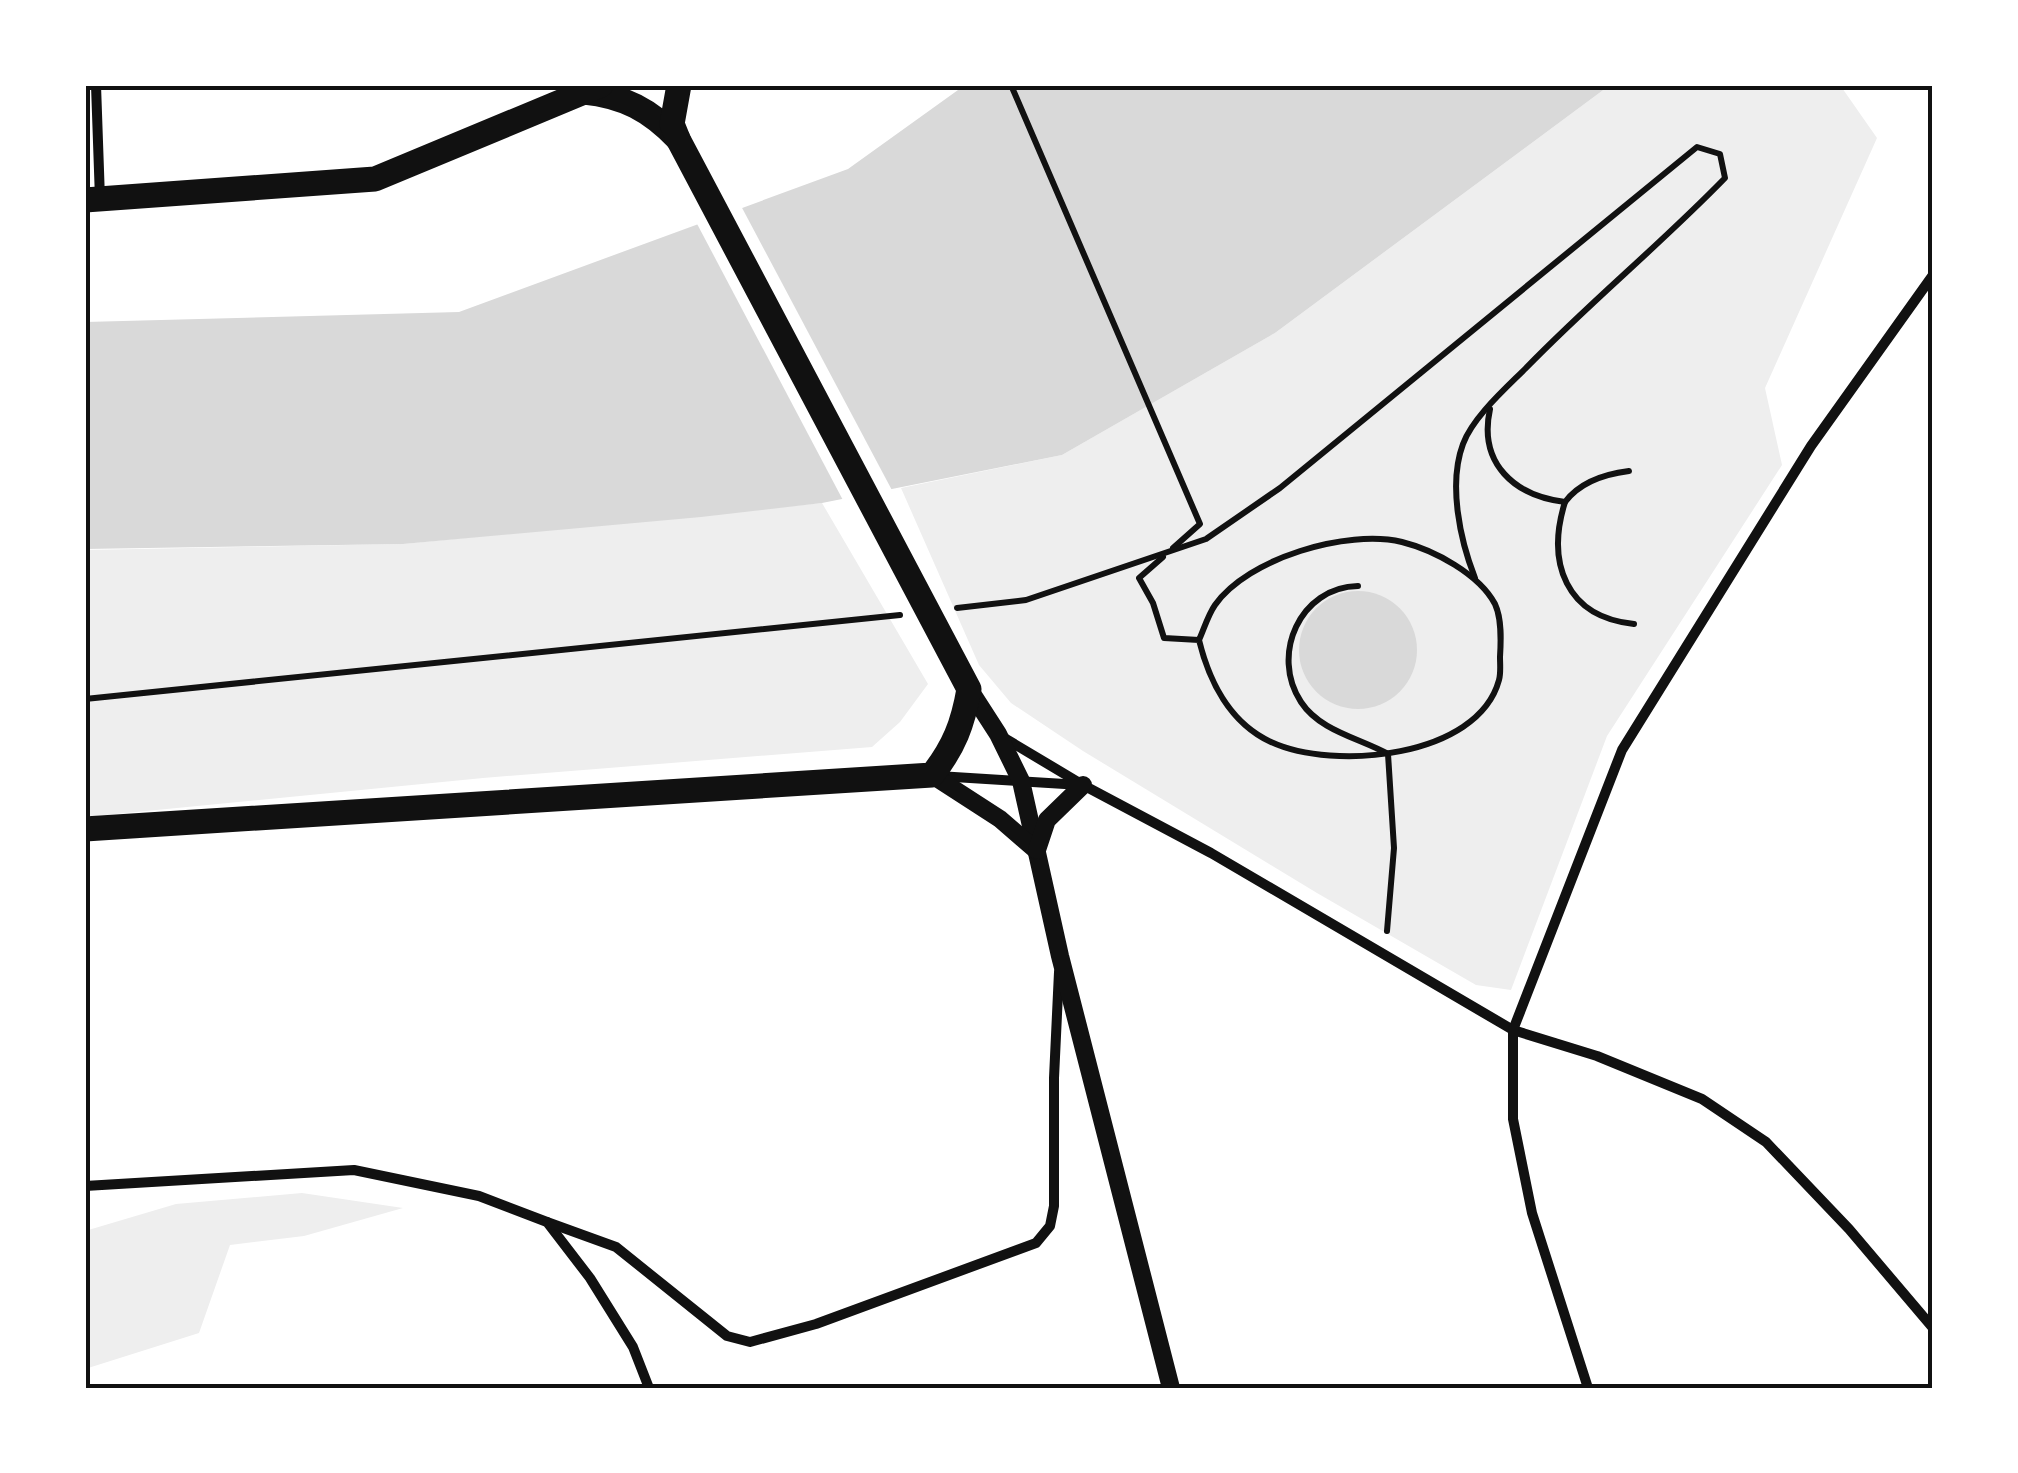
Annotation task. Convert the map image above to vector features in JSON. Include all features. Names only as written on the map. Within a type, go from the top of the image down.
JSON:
[{"type":"main road","points":[[85,828],[932,775],[962,728],[969,689],[684,151],[672,124],[679,85]]},
{"type":"main road","points":[[92,200],[375,179],[593,89],[638,105],[659,119],[684,151]]},
{"type":"street","points":[[92,200],[96,85]]},
{"type":"street","points":[[1588,1388],[1532,1213],[1513,1118],[1513,1030],[1622,750],[1811,446],[1933,275]]},
{"type":"street","points":[[969,689],[998,734],[1021,781],[1060,956],[1171,1388]]},
{"type":"street","points":[[998,734],[1083,786],[1211,852],[1513,1030],[1597,1056],[1702,1099],[1766,1142],[1849,1229],[1933,1328]]},
{"type":"street","points":[[932,775],[1083,786]]},
{"type":"street","points":[[932,775],[1000,819],[1037,851]]},
{"type":"street","points":[[1037,851],[1047,820],[1083,786]]},
{"type":"street","points":[[85,1186],[354,1170],[479,1196],[616,1247],[727,1336],[750,1342],[816,1324],[1036,1244],[1050,1226],[1054,1206],[1054,1078],[1060,956]]},
{"type":"street","points":[[548,1222],[590,1278],[633,1347],[649,1388]]},
{"type":"path","points":[[1011,85],[1200,524],[1139,578],[1164,638],[1199,640]]},
{"type":"path","points":[[951,609],[1026,600],[1206,539],[1280,488],[1696,147],[1720,154],[1725,178],[1585,308],[1491,403],[1463,444],[1458,484],[1462,546],[1475,578],[1496,606],[1501,641],[1499,680],[1483,709],[1424,746],[1364,758],[1316,755],[1270,742],[1233,713],[1208,675],[1199,640],[1214,606],[1236,582],[1275,561],[1323,544],[1362,539],[1402,542],[1475,578]]},
{"type":"path","points":[[1491,403],[1486,425],[1489,446],[1501,471],[1521,491],[1566,502]]},
{"type":"path","points":[[1629,472],[1612,473],[1573,491],[1559,522],[1558,556],[1565,579],[1581,605],[1608,621],[1634,624]]},
{"type":"path","points":[[1358,586],[1330,592],[1299,616],[1288,670],[1301,702],[1320,720],[1388,754]]},
{"type":"path","points":[[85,700],[913,614]]},
{"type":"path","points":[[1387,958],[1386,911],[1394,848],[1388,754]]},
{"type":"shaded area","points":[[965,85],[1610,85],[1275,333],[1062,455],[822,503],[701,517],[403,544],[85,549],[85,322],[459,312],[848,169]]},
{"type":"shaded area","points":[[1610,85],[1840,85],[1877,138],[1765,388],[1782,465],[1607,736],[1511,990],[1476,985],[1317,893],[1011,703],[979,665],[901,488],[1062,455],[1275,333]]},
{"type":"shaded area","points":[[822,503],[928,684],[900,722],[872,747],[483,778],[85,817],[85,550],[403,544]]},
{"type":"shaded area","points":[[1358,591],[1380,596],[1400,608],[1412,628],[1417,650],[1412,672],[1400,692],[1380,704],[1358,709],[1336,704],[1316,692],[1304,672],[1299,650],[1304,628],[1316,608],[1336,596]]},
{"type":"shaded area","points":[[302,1193],[403,1208],[304,1236],[230,1245],[199,1333],[85,1369],[85,1231],[176,1204]]},
{"type":"pier","points":[[740,204],[894,494],[845,504],[695,220]]}]
